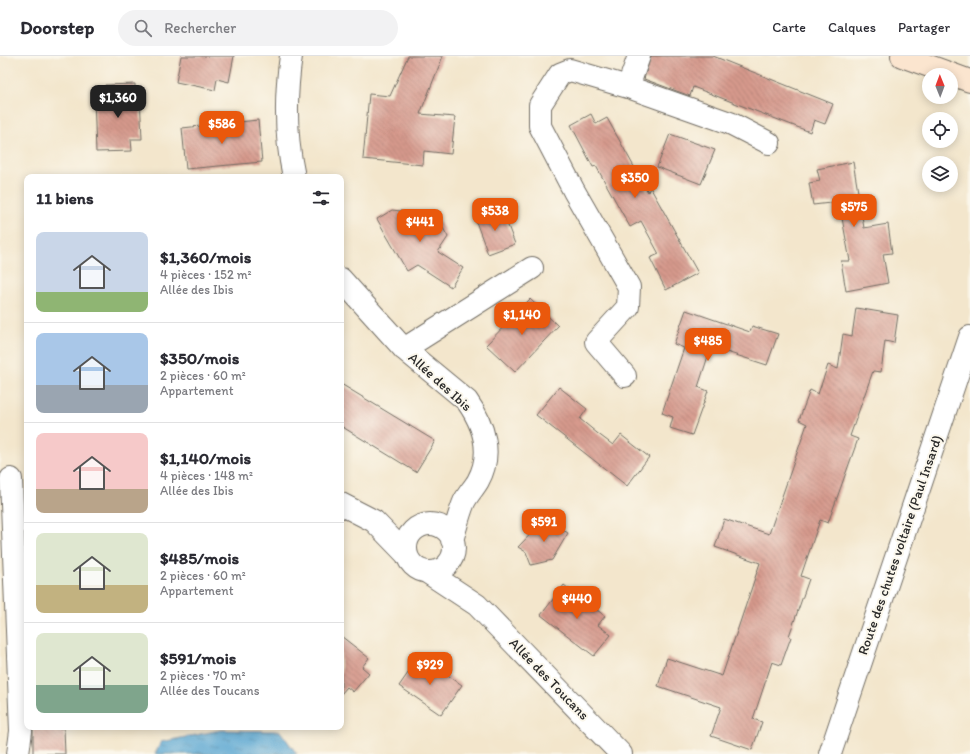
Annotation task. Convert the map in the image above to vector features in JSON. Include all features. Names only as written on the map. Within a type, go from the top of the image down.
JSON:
[{"type":"street","points":[[291,56],[287,87],[286,114],[293,174]]},
{"type":"street","points":[[628,87],[639,56]]},
{"type":"street","points":[[902,56],[970,81]]},
{"type":"street","points":[[625,376],[596,342],[628,307],[629,287],[574,191],[540,126],[540,105],[560,74],[570,70],[628,87],[730,123],[769,143]]},
{"type":"street","points":[[404,349],[532,268]]},
{"type":"street","name":"Allée des Ibis","points":[[344,282],[404,349],[466,401],[474,412],[482,428],[486,443],[486,458],[478,481],[465,501],[452,548]]},
{"type":"street","name":"Route des chutes voltaire (Paul Insard)","points":[[830,754],[970,337]]},
{"type":"street","points":[[13,478],[21,731],[18,754]]},
{"type":"street","name":"Allée des Ibis","points":[[426,525],[465,501]]},
{"type":"street","points":[[344,506],[374,521],[406,554],[414,566],[427,572],[440,570],[452,548],[442,529],[426,525],[374,521]]},
{"type":"street","points":[[406,554],[407,540],[411,534],[426,525]]},
{"type":"street","name":"Allée des Toucans","points":[[452,548],[477,604]]},
{"type":"street","name":"Allée des Toucans","points":[[427,572],[477,604],[621,754]]},
{"type":"water","points":[[220,730],[280,731],[297,754],[155,754],[161,742]]},
{"type":"building","points":[[181,56],[234,56],[229,82],[217,79],[215,90],[176,82]]},
{"type":"building","points":[[408,56],[443,56],[420,114],[455,117],[451,154],[424,151],[423,165],[363,159],[369,94],[390,96]]},
{"type":"building","points":[[651,56],[713,56],[833,104],[825,124],[814,120],[810,132],[693,87],[690,96],[644,79]]},
{"type":"building","points":[[135,84],[135,96],[140,96],[142,139],[131,139],[132,151],[96,152],[94,97],[105,97],[105,85]]},
{"type":"building","points":[[591,114],[596,124],[607,118],[648,192],[650,187],[698,273],[666,290],[650,258],[659,254],[641,221],[630,227],[596,166],[593,167],[571,125]]},
{"type":"building","points":[[258,120],[262,162],[186,169],[182,128]]},
{"type":"building","points":[[670,134],[715,150],[701,184],[657,167]]},
{"type":"building","points":[[853,162],[864,228],[888,224],[892,253],[883,254],[888,283],[846,291],[841,261],[850,261],[839,202],[813,205],[809,183],[820,181],[817,169]]},
{"type":"building","points":[[392,210],[436,215],[448,237],[438,252],[463,268],[451,287],[417,265],[407,271],[377,219]]},
{"type":"building","points":[[502,210],[515,244],[488,254],[475,219]]},
{"type":"building","points":[[530,299],[558,326],[515,372],[486,345]]},
{"type":"building","points":[[856,308],[898,315],[894,343],[885,341],[881,372],[873,371],[850,436],[858,439],[828,523],[820,520],[801,576],[809,579],[789,636],[791,637],[781,665],[772,662],[753,719],[762,722],[752,750],[711,736],[721,707],[658,686],[667,658],[722,676],[760,563],[715,547],[724,519],[769,534],[807,424],[799,420],[810,390],[818,394],[828,365],[838,369],[843,334],[852,336]]},
{"type":"building","points":[[686,310],[750,332],[752,326],[778,334],[767,365],[711,347],[698,387],[708,391],[692,435],[670,428],[673,417],[662,413],[684,348],[674,344]]},
{"type":"building","points":[[344,386],[435,441],[416,472],[344,428]]},
{"type":"building","points":[[559,387],[587,409],[580,419],[597,433],[613,445],[621,435],[649,457],[627,486],[536,415]]},
{"type":"building","points":[[545,519],[568,533],[552,560],[531,565],[526,552],[518,547]]},
{"type":"building","points":[[564,585],[605,616],[598,625],[611,635],[594,656],[541,615]]},
{"type":"building","points":[[344,638],[369,658],[362,667],[369,673],[353,692],[347,687],[344,690]]},
{"type":"building","points":[[420,656],[462,685],[441,715],[399,686]]},
{"type":"building","points":[[33,730],[64,730],[65,754],[33,754]]}]
